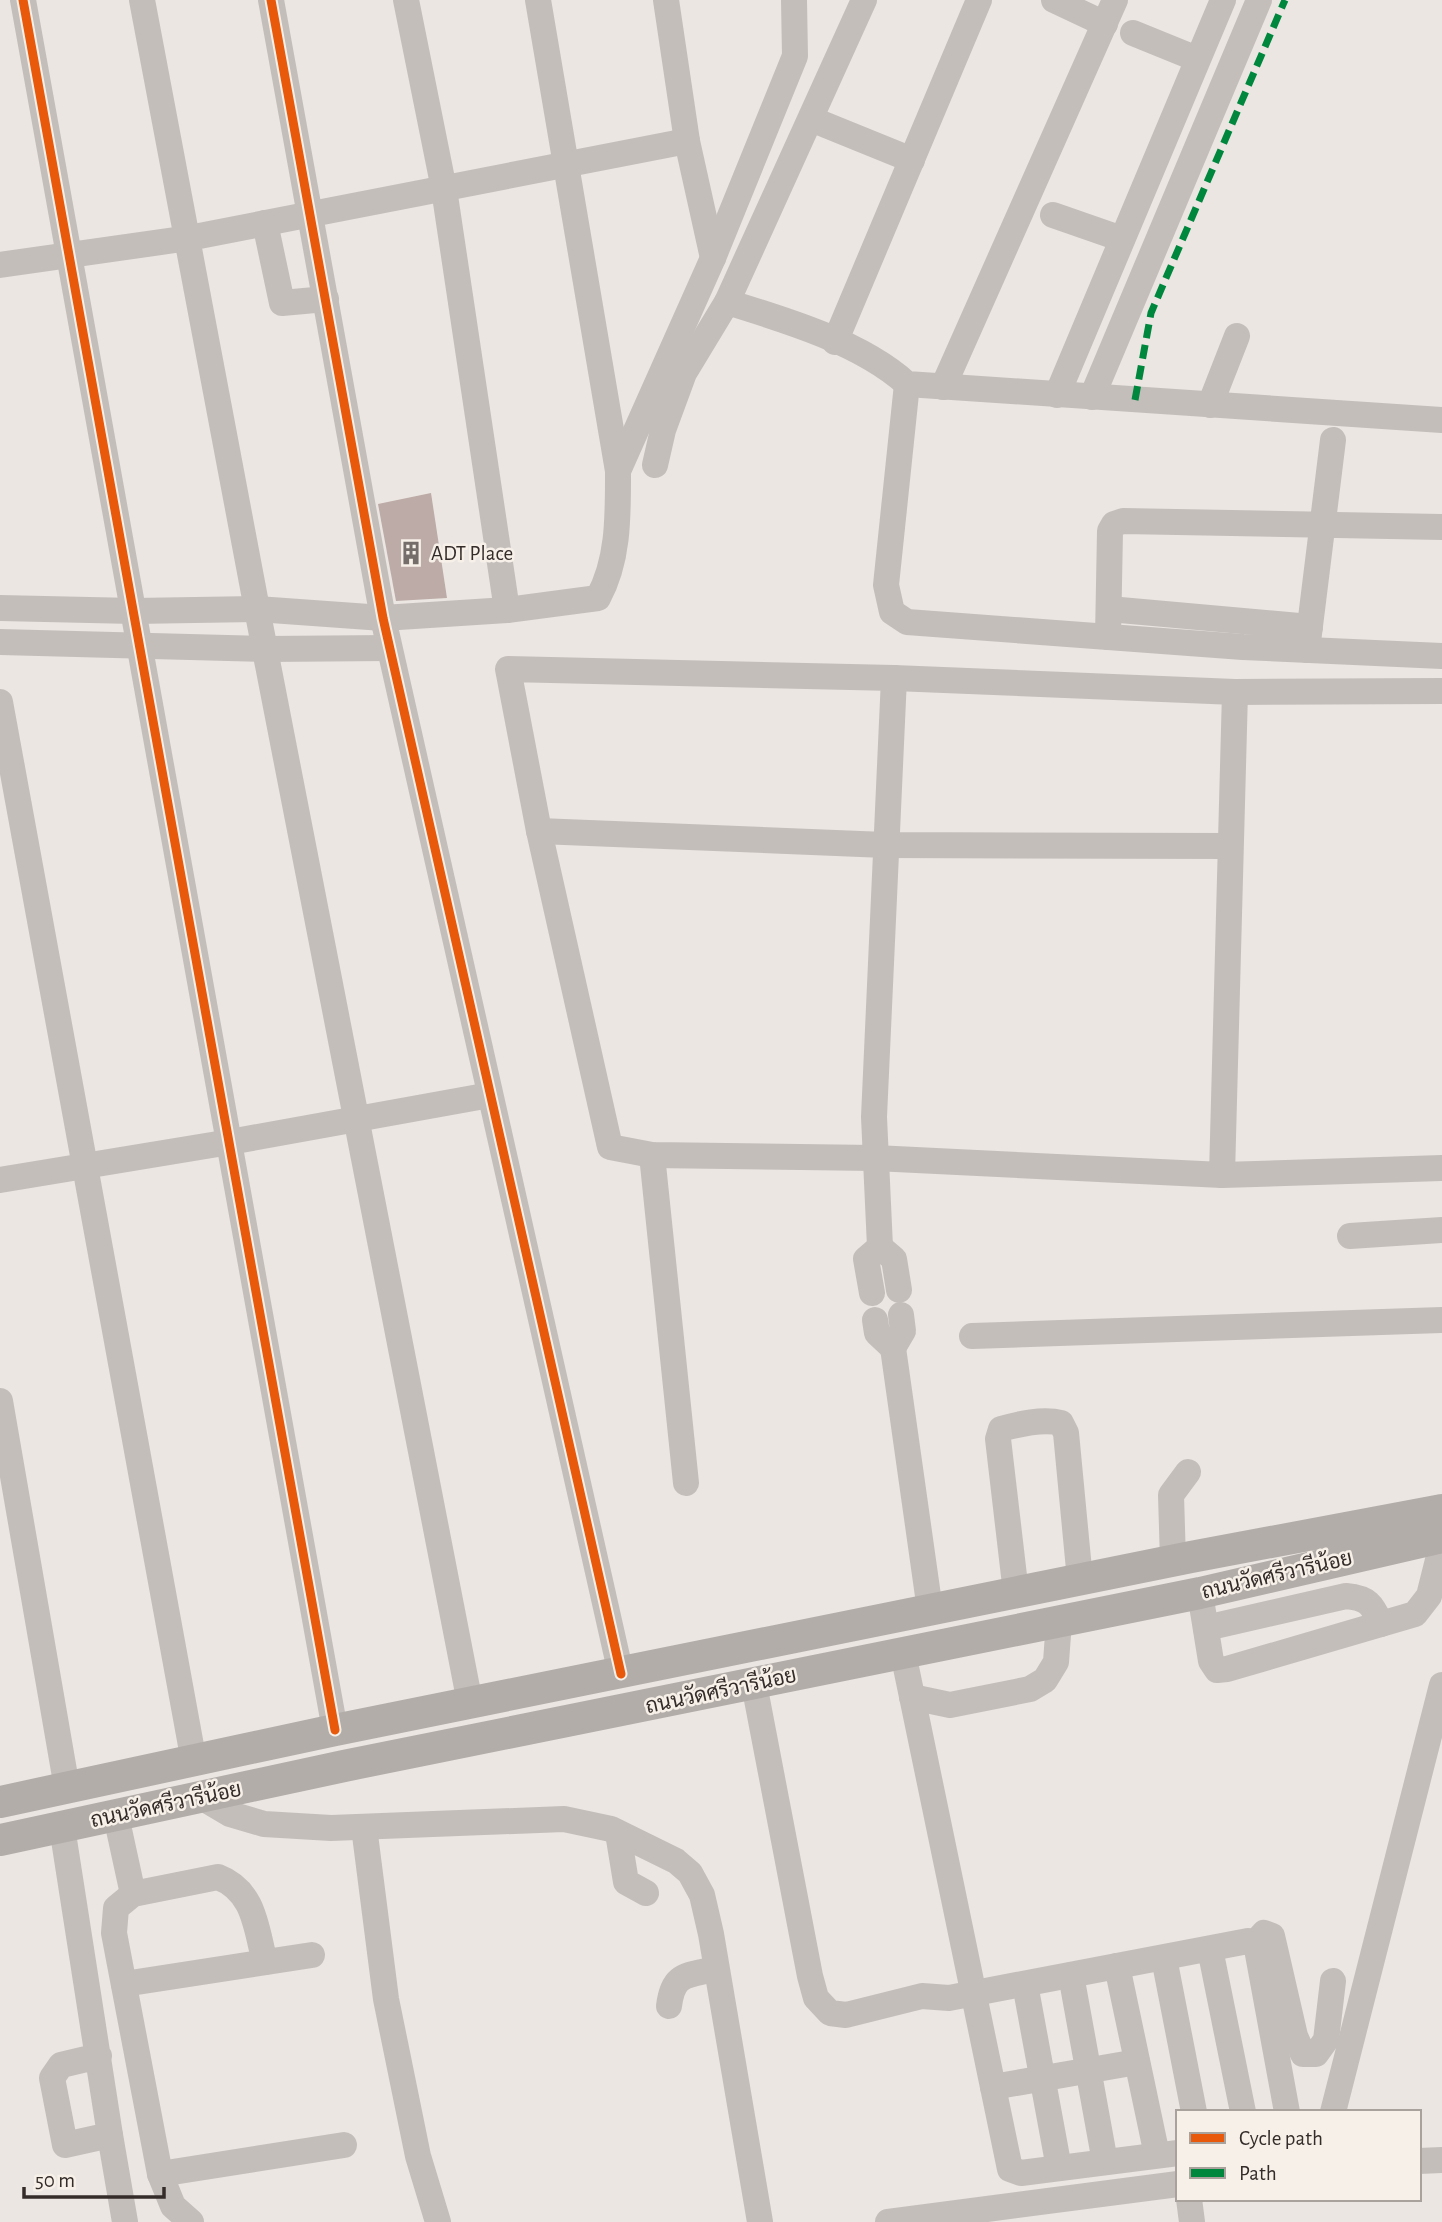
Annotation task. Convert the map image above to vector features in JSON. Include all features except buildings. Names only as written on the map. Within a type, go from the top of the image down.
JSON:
[{"type":"main road","name":"ถนนวัดศรีวารีน้อย","points":[[0,1802],[335,1730],[1182,1559],[1442,1510]]},
{"type":"main road","name":"ถนนวัดศรีวารีน้อย","points":[[0,1840],[345,1766],[1200,1593],[1442,1537]]},
{"type":"main road","points":[[1182,1559],[1200,1593]]},
{"type":"street","points":[[23,0],[335,1730]]},
{"type":"street","points":[[142,0],[257,609],[470,1703]]},
{"type":"street","points":[[271,0],[389,648],[621,1674]]},
{"type":"street","points":[[406,0],[444,189],[507,610]]},
{"type":"street","points":[[0,608],[134,611],[257,609],[383,618],[507,610],[598,598],[610,577],[618,520],[618,471],[538,0]]},
{"type":"street","points":[[666,0],[687,141],[713,258]]},
{"type":"street","points":[[618,471],[713,258],[795,55],[794,0]]},
{"type":"street","points":[[655,465],[663,430],[684,373],[727,302],[864,0]]},
{"type":"street","points":[[835,342],[979,0]]},
{"type":"street","points":[[943,387],[1110,12],[1054,0]]},
{"type":"street","points":[[1057,395],[1223,0]]},
{"type":"street","points":[[1092,397],[1259,0]]},
{"type":"street","points":[[1133,33],[1197,59]]},
{"type":"street","points":[[811,119],[912,160]]},
{"type":"street","points":[[0,265],[189,238],[687,141]]},
{"type":"street","points":[[1053,215],[1122,239]]},
{"type":"street","points":[[265,223],[282,303],[326,299]]},
{"type":"street","points":[[727,302],[780,318],[884,363],[907,384],[1442,420]]},
{"type":"street","points":[[1210,405],[1237,335]]},
{"type":"street","points":[[907,384],[886,585],[892,612],[907,622],[1108,637],[1309,638]]},
{"type":"street","points":[[1309,638],[1333,440]]},
{"type":"street","points":[[1108,637],[1110,531],[1114,524],[1123,521],[1442,527]]},
{"type":"street","points":[[1109,609],[1442,656]]},
{"type":"street","points":[[0,642],[266,649],[389,648]]},
{"type":"street","points":[[1442,691],[1235,692],[894,678],[508,669],[539,831],[610,1147],[652,1155],[875,1158],[1222,1175],[1442,1168]]},
{"type":"street","points":[[894,678],[885,845],[875,1158],[880,1247],[894,1259],[900,1303],[903,1331],[893,1348],[930,1610]]},
{"type":"street","points":[[1222,1175],[1235,692]]},
{"type":"street","points":[[0,702],[194,1762]]},
{"type":"street","points":[[539,831],[885,845],[1229,846]]},
{"type":"street","points":[[0,1180],[490,1095]]},
{"type":"street","points":[[652,1155],[686,1483]]},
{"type":"street","points":[[1350,1236],[1442,1230]]},
{"type":"street","points":[[872,1293],[866,1259],[880,1247]]},
{"type":"street","points":[[875,1320],[877,1333],[893,1348]]},
{"type":"street","points":[[972,1336],[1442,1320]]},
{"type":"street","points":[[0,1401],[67,1788]]},
{"type":"street","points":[[1016,1593],[998,1439],[1001,1429],[1013,1426],[1052,1420],[1061,1423],[1066,1433],[1080,1580]]},
{"type":"street","points":[[1182,1559],[1171,1496],[1188,1472]]},
{"type":"street","points":[[1200,1593],[1211,1661],[1217,1670],[1415,1614],[1429,1597],[1442,1544]]},
{"type":"street","points":[[1206,1628],[1346,1595],[1364,1597],[1372,1604],[1381,1624]]},
{"type":"street","points":[[912,1698],[950,1705],[1030,1689],[1045,1680],[1056,1662],[1059,1621]]},
{"type":"street","points":[[903,1653],[1010,2169],[1021,2173],[1167,2154],[1137,2062],[1117,1966]]},
{"type":"street","points":[[754,1684],[816,1998],[830,2013],[846,2015],[922,1996],[948,1998],[1248,1941],[1257,1949],[1287,2110]]},
{"type":"street","points":[[1334,2110],[1442,1685]]},
{"type":"street","points":[[203,1798],[230,1814],[264,1824],[364,1827],[564,1819],[618,1833],[676,1861],[690,1873],[702,1895],[760,2222]]},
{"type":"street","points":[[116,1816],[133,1894]]},
{"type":"street","points":[[62,1827],[125,2222]]},
{"type":"street","points":[[364,1827],[386,1999],[418,2155],[438,2222]]},
{"type":"street","points":[[618,1833],[626,1882],[646,1893]]},
{"type":"street","points":[[191,2222],[173,2206],[160,2174],[113,1920],[116,1908],[133,1894],[218,1877],[228,1881],[250,1902],[265,1962]]},
{"type":"street","points":[[1254,1944],[1264,1933],[1268,1933],[1276,1945],[1295,2036],[1303,2054],[1317,2054],[1326,2040],[1332,1981]]},
{"type":"street","points":[[1210,1949],[1243,2110]]},
{"type":"street","points":[[124,1984],[312,1955]]},
{"type":"street","points":[[1164,1958],[1194,2110]]},
{"type":"street","points":[[669,2006],[671,1986],[677,1980],[715,1969]]},
{"type":"street","points":[[1071,1975],[1105,2162]]},
{"type":"street","points":[[1025,1984],[1059,2168]]},
{"type":"street","points":[[99,2056],[61,2065],[52,2078],[65,2145],[110,2135]]},
{"type":"street","points":[[993,2087],[1137,2062]]},
{"type":"street","points":[[160,2174],[344,2145]]},
{"type":"street","points":[[1421,2161],[1442,2160]]},
{"type":"street","points":[[888,2222],[1176,2184]]},
{"type":"street","points":[[1189,2201],[1192,2222]]},
{"type":"marked path","points":[[1135,400],[1151,313],[1285,0]]},
{"type":"cycle path","points":[[23,0],[335,1730]]},
{"type":"cycle path","points":[[271,0],[383,618],[621,1674]]},
{"type":"place","name":"ADT Place","points":[[411,553]]}]
